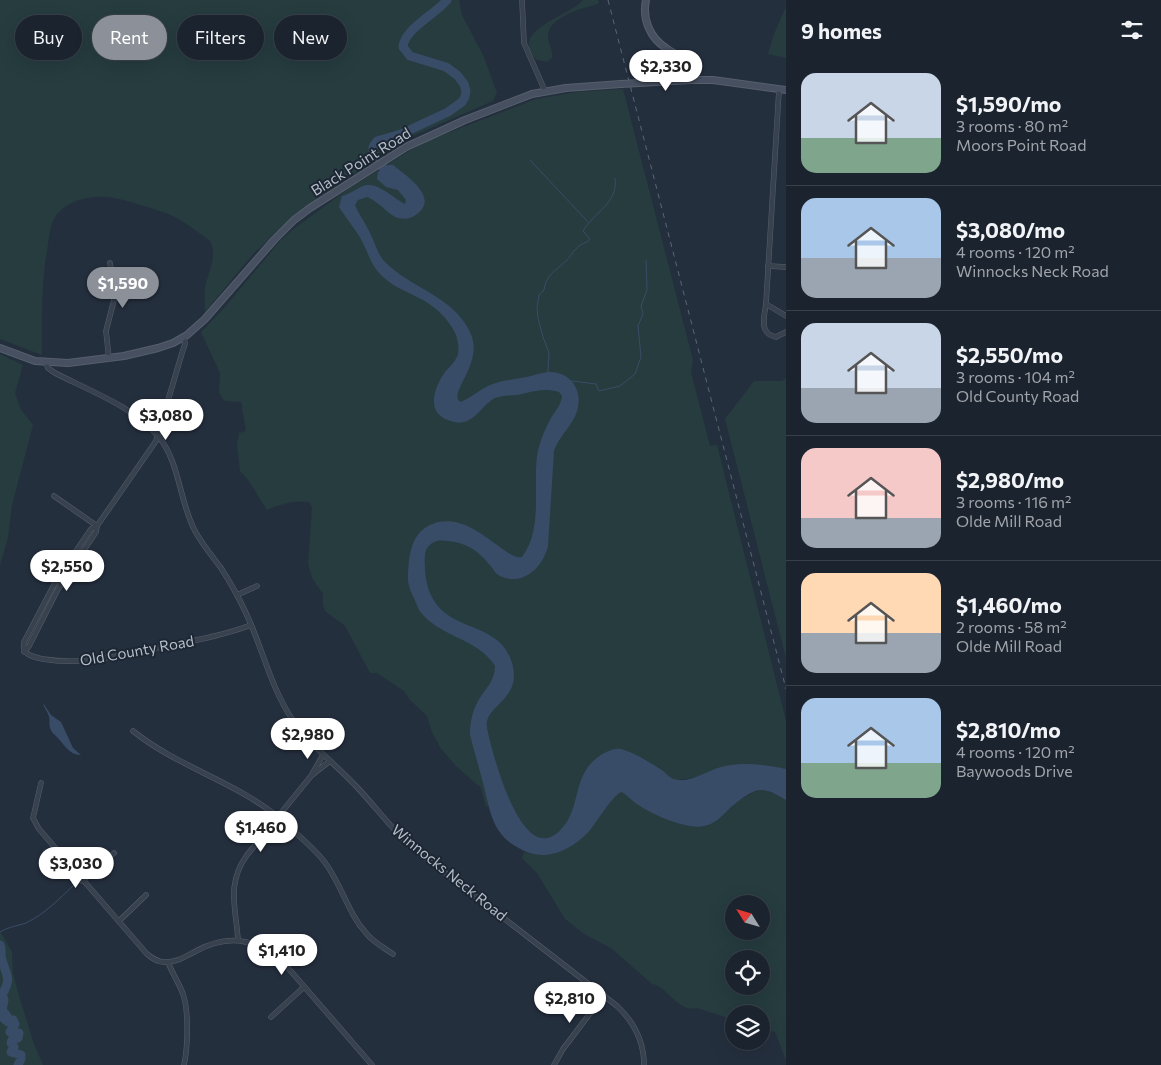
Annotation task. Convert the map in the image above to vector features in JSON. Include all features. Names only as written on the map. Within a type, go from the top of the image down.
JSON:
[{"type":"main road","points":[[646,0],[645,15],[650,32],[661,44],[685,60],[692,80]]},
{"type":"main road","name":"Black Point Road","points":[[0,348],[28,359],[46,363],[68,363],[109,359],[158,348],[184,337],[205,319],[290,224],[310,208],[413,143],[515,100],[545,91],[566,88],[692,80],[720,81],[783,90]]},
{"type":"street","points":[[522,0],[524,43],[545,91]]},
{"type":"street","points":[[783,90],[766,304],[763,321],[765,331],[770,336],[776,337],[786,332]]},
{"type":"street","points":[[109,359],[107,327],[116,296],[110,263]]},
{"type":"street","points":[[768,266],[786,268]]},
{"type":"street","points":[[766,304],[786,316]]},
{"type":"street","name":"Old County Road","points":[[184,337],[185,344],[158,436],[145,458],[97,526],[96,532],[58,589],[29,646],[24,652],[36,658],[88,662],[210,637],[251,625]]},
{"type":"street","name":"Winnocks Neck Road","points":[[46,363],[48,368],[55,373],[128,412],[148,425],[158,436],[171,460],[194,529],[237,595],[273,681],[287,711],[300,730],[354,784],[408,844],[604,995],[624,1013],[637,1033],[643,1053],[644,1065]]},
{"type":"street","points":[[54,496],[97,526]]},
{"type":"street","points":[[237,595],[257,586]]},
{"type":"street","points":[[133,731],[162,751],[229,785],[268,809],[324,860],[338,882],[364,932],[393,954]]},
{"type":"street","points":[[238,940],[233,893],[235,876],[244,859],[311,776],[323,755]]},
{"type":"street","points":[[311,776],[330,761]]},
{"type":"street","points":[[41,783],[33,818],[34,821],[48,842],[147,954],[160,962],[168,962],[178,960],[212,944],[238,940],[256,945],[272,953],[289,970],[372,1065]]},
{"type":"street","points":[[82,881],[114,853]]},
{"type":"street","points":[[118,921],[146,896]]},
{"type":"street","points":[[168,962],[185,1002],[184,1065]]},
{"type":"street","points":[[272,1016],[304,987]]},
{"type":"street","points":[[554,1065],[563,1049],[604,995]]},
{"type":"green space","points":[[0,0],[459,0],[462,15],[484,57],[497,93],[493,101],[401,141],[366,163],[372,162],[312,202],[284,224],[254,253],[205,312],[205,287],[213,256],[212,245],[209,240],[187,224],[151,208],[113,198],[93,197],[78,200],[58,213],[50,232],[43,286],[42,355],[0,339]]},
{"type":"green space","points":[[583,0],[598,0],[599,3],[569,13],[559,19],[551,27],[548,34],[552,58],[547,62],[537,60],[530,50],[529,41],[535,32]]},
{"type":"green space","points":[[786,7],[786,58],[768,54],[774,34]]},
{"type":"green space","points":[[623,89],[693,360],[691,372],[710,446],[717,445],[786,721],[786,769],[702,776],[674,781],[655,770],[570,819],[557,837],[538,840],[517,820],[506,797],[486,807],[481,788],[456,766],[441,749],[432,732],[427,716],[410,700],[404,691],[377,673],[370,673],[345,626],[325,611],[323,594],[312,578],[308,564],[312,507],[309,502],[293,502],[267,510],[251,484],[240,471],[237,445],[239,433],[246,431],[241,402],[225,401],[222,398],[219,392],[220,373],[201,332],[225,307],[280,241],[292,230],[351,187],[409,151],[432,139],[536,99],[577,92]]},
{"type":"green space","points":[[0,354],[23,365],[15,393],[21,410],[33,425],[12,505],[8,538],[0,565]]},
{"type":"green space","points":[[786,378],[786,658],[725,419],[754,381],[782,381]]},
{"type":"green space","points":[[618,789],[727,811],[737,801],[760,789],[780,795],[786,799],[786,1060],[775,1032],[770,1031],[770,1005],[725,1005],[725,1017],[697,1008],[684,1007],[663,989],[652,984],[611,948],[584,934],[565,919],[537,873],[522,858],[524,852],[539,855]]},
{"type":"green space","points":[[0,931],[12,952],[13,973],[19,996],[34,1044],[43,1065],[0,1065]]},
{"type":"water","points":[[389,165],[393,165],[418,187],[425,201],[423,207],[415,215],[404,219],[392,215],[367,197],[358,200],[355,205],[385,262],[407,279],[443,301],[463,320],[470,332],[473,353],[471,363],[460,388],[458,400],[461,402],[468,399],[484,388],[496,383],[548,372],[555,372],[567,377],[576,387],[578,393],[579,400],[576,413],[554,451],[548,546],[537,568],[524,577],[508,579],[497,574],[476,551],[461,543],[448,541],[431,544],[425,554],[425,570],[430,592],[439,607],[451,617],[493,637],[504,648],[512,663],[514,676],[512,686],[508,694],[491,713],[487,720],[487,728],[503,783],[512,805],[523,824],[535,836],[548,838],[563,827],[571,814],[582,777],[588,767],[603,754],[616,749],[633,754],[659,768],[673,779],[679,780],[686,780],[721,767],[737,764],[762,765],[786,769],[786,800],[771,792],[758,790],[740,800],[715,822],[697,827],[680,824],[653,813],[637,804],[622,792],[615,797],[581,839],[564,850],[544,855],[529,853],[515,846],[507,840],[496,826],[470,735],[474,709],[491,681],[495,666],[479,649],[436,626],[419,610],[408,582],[409,560],[412,546],[419,534],[430,525],[445,521],[459,523],[472,529],[506,552],[522,557],[529,546],[533,534],[536,508],[536,469],[540,442],[559,406],[562,396],[559,392],[545,390],[498,397],[490,401],[472,418],[462,422],[445,419],[435,409],[435,395],[440,379],[458,355],[456,335],[446,319],[430,305],[394,285],[378,272],[359,235],[339,207],[342,196],[367,185],[384,190],[405,204],[406,200],[398,190],[386,187],[377,179],[378,172]]},
{"type":"water","points":[[43,703],[51,715],[61,722],[73,748],[81,755],[70,751],[53,733],[50,728],[49,716]]},
{"type":"waterway","points":[[393,176],[382,167],[374,156],[373,147],[377,141],[401,134],[448,112],[462,102],[465,97],[464,84],[457,75],[446,67],[410,56],[403,47],[405,40],[414,28],[447,0]]},
{"type":"waterway","points":[[530,160],[588,222]]},
{"type":"waterway","points":[[548,372],[549,353],[538,318],[539,295],[544,290],[552,274],[577,247],[590,239],[583,231],[610,201],[615,187],[615,178]]},
{"type":"waterway","points":[[572,381],[596,384],[599,391],[620,386],[635,374],[641,357],[638,326],[643,314],[641,306],[647,290],[646,260]]},
{"type":"waterway","points":[[0,932],[26,923],[40,915],[75,884]]},
{"type":"waterway","points":[[0,945],[1,956],[8,979],[2,995],[4,1000],[2,1010],[7,1016],[2,1017],[8,1022],[13,1020],[15,1024],[10,1032],[19,1033],[18,1038],[12,1040],[11,1043],[14,1047],[11,1052],[21,1055],[18,1065]]},
{"type":"railway","points":[[608,0],[786,689]]}]
